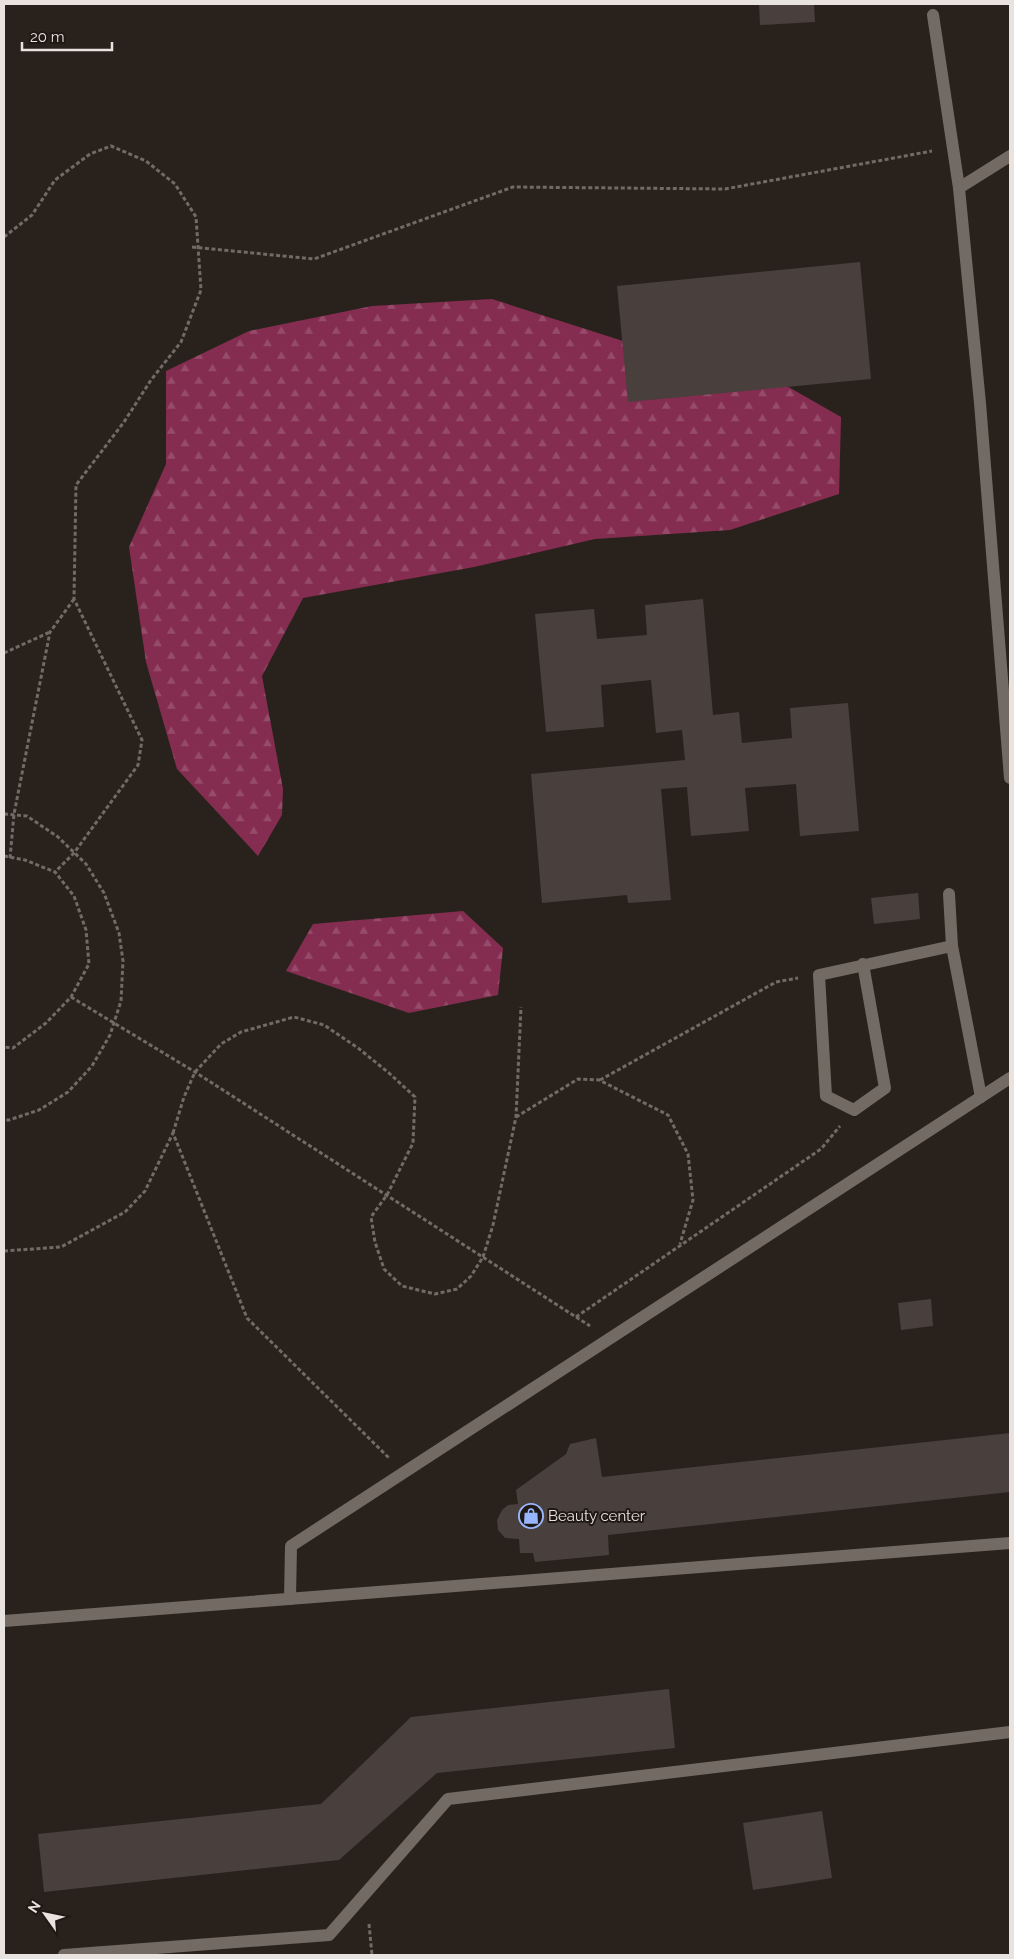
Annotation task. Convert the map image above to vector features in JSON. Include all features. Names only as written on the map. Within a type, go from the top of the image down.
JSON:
[{"type":"lane","points":[[933,15],[959,188],[980,403],[1010,778]]},
{"type":"lane","points":[[959,188],[1010,156]]},
{"type":"lane","points":[[949,894],[952,946],[981,1096]]},
{"type":"lane","points":[[863,964],[885,1088],[854,1110],[826,1096],[819,975],[863,964],[952,946]]},
{"type":"lane","points":[[290,1600],[291,1546],[1010,1078]]},
{"type":"lane","points":[[4,1622],[1010,1544]]},
{"type":"lane","points":[[64,1955],[329,1935],[448,1799],[1010,1732]]},
{"type":"path","points":[[4,237],[32,215],[55,180],[90,154],[111,146],[146,161],[175,184],[196,217],[201,290],[180,342],[151,380],[124,422],[76,485],[74,599],[142,740],[138,765],[74,853],[55,872]]},
{"type":"path","points":[[192,247],[314,259],[513,187],[725,189],[953,147]]},
{"type":"path","points":[[10,858],[14,814],[50,632],[74,599]]},
{"type":"path","points":[[4,653],[50,632]]},
{"type":"path","points":[[4,814],[27,816],[58,837],[86,864],[104,893],[119,934],[123,961],[121,1001],[110,1035],[92,1066],[68,1092],[39,1110],[4,1120]]},
{"type":"path","points":[[4,856],[25,860],[55,872],[74,896],[86,930],[89,964],[72,997],[46,1023],[13,1048],[4,1047]]},
{"type":"path","points":[[599,1080],[776,982],[819,975]]},
{"type":"path","points":[[72,997],[195,1072],[610,1339]]},
{"type":"path","points":[[4,1251],[61,1247],[125,1212],[145,1191],[173,1133],[184,1097],[195,1072],[221,1044],[241,1032],[294,1018],[324,1025],[389,1072],[415,1097],[414,1143],[387,1195],[371,1217],[375,1242],[384,1269],[402,1286],[435,1294],[457,1289],[471,1276],[483,1257],[493,1225],[516,1117],[521,1007]]},
{"type":"path","points":[[516,1117],[578,1079],[599,1080],[668,1115],[688,1154],[693,1200],[680,1245]]},
{"type":"path","points":[[576,1317],[822,1149],[854,1110]]},
{"type":"path","points":[[173,1133],[247,1318],[404,1472]]},
{"type":"green space","points":[[492,299],[648,349],[764,373],[841,417],[839,494],[730,530],[595,539],[474,567],[303,598],[262,676],[283,789],[282,815],[258,856],[177,769],[146,662],[129,547],[166,464],[166,371],[249,331],[372,306]]},
{"type":"green space","points":[[463,911],[503,948],[498,995],[409,1013],[286,971],[313,924]]},
{"type":"building","points":[[759,4],[814,4],[815,22],[760,25]]},
{"type":"building","points":[[860,262],[871,379],[628,402],[617,286]]},
{"type":"building","points":[[703,599],[713,715],[739,712],[742,743],[792,738],[790,708],[848,703],[859,831],[800,836],[796,784],[745,788],[749,831],[691,836],[687,787],[661,789],[671,900],[628,903],[627,895],[542,903],[531,774],[685,760],[682,730],[656,733],[651,680],[601,685],[604,727],[546,732],[535,614],[594,609],[597,639],[647,635],[645,605]]},
{"type":"building","points":[[918,893],[920,919],[874,924],[871,898]]},
{"type":"building","points":[[931,1299],[933,1326],[901,1330],[898,1303]]},
{"type":"building","points":[[1010,1433],[1010,1492],[608,1535],[609,1555],[535,1562],[533,1553],[520,1553],[519,1539],[505,1538],[498,1530],[497,1520],[502,1510],[508,1505],[518,1504],[516,1490],[566,1454],[570,1444],[596,1438],[602,1477]]},
{"type":"building","points":[[669,1689],[675,1748],[437,1773],[339,1860],[44,1892],[38,1834],[321,1804],[411,1717]]},
{"type":"building","points":[[822,1811],[832,1878],[753,1890],[743,1823]]},
{"type":"place","name":"Beauty center","points":[[531,1516]]}]
